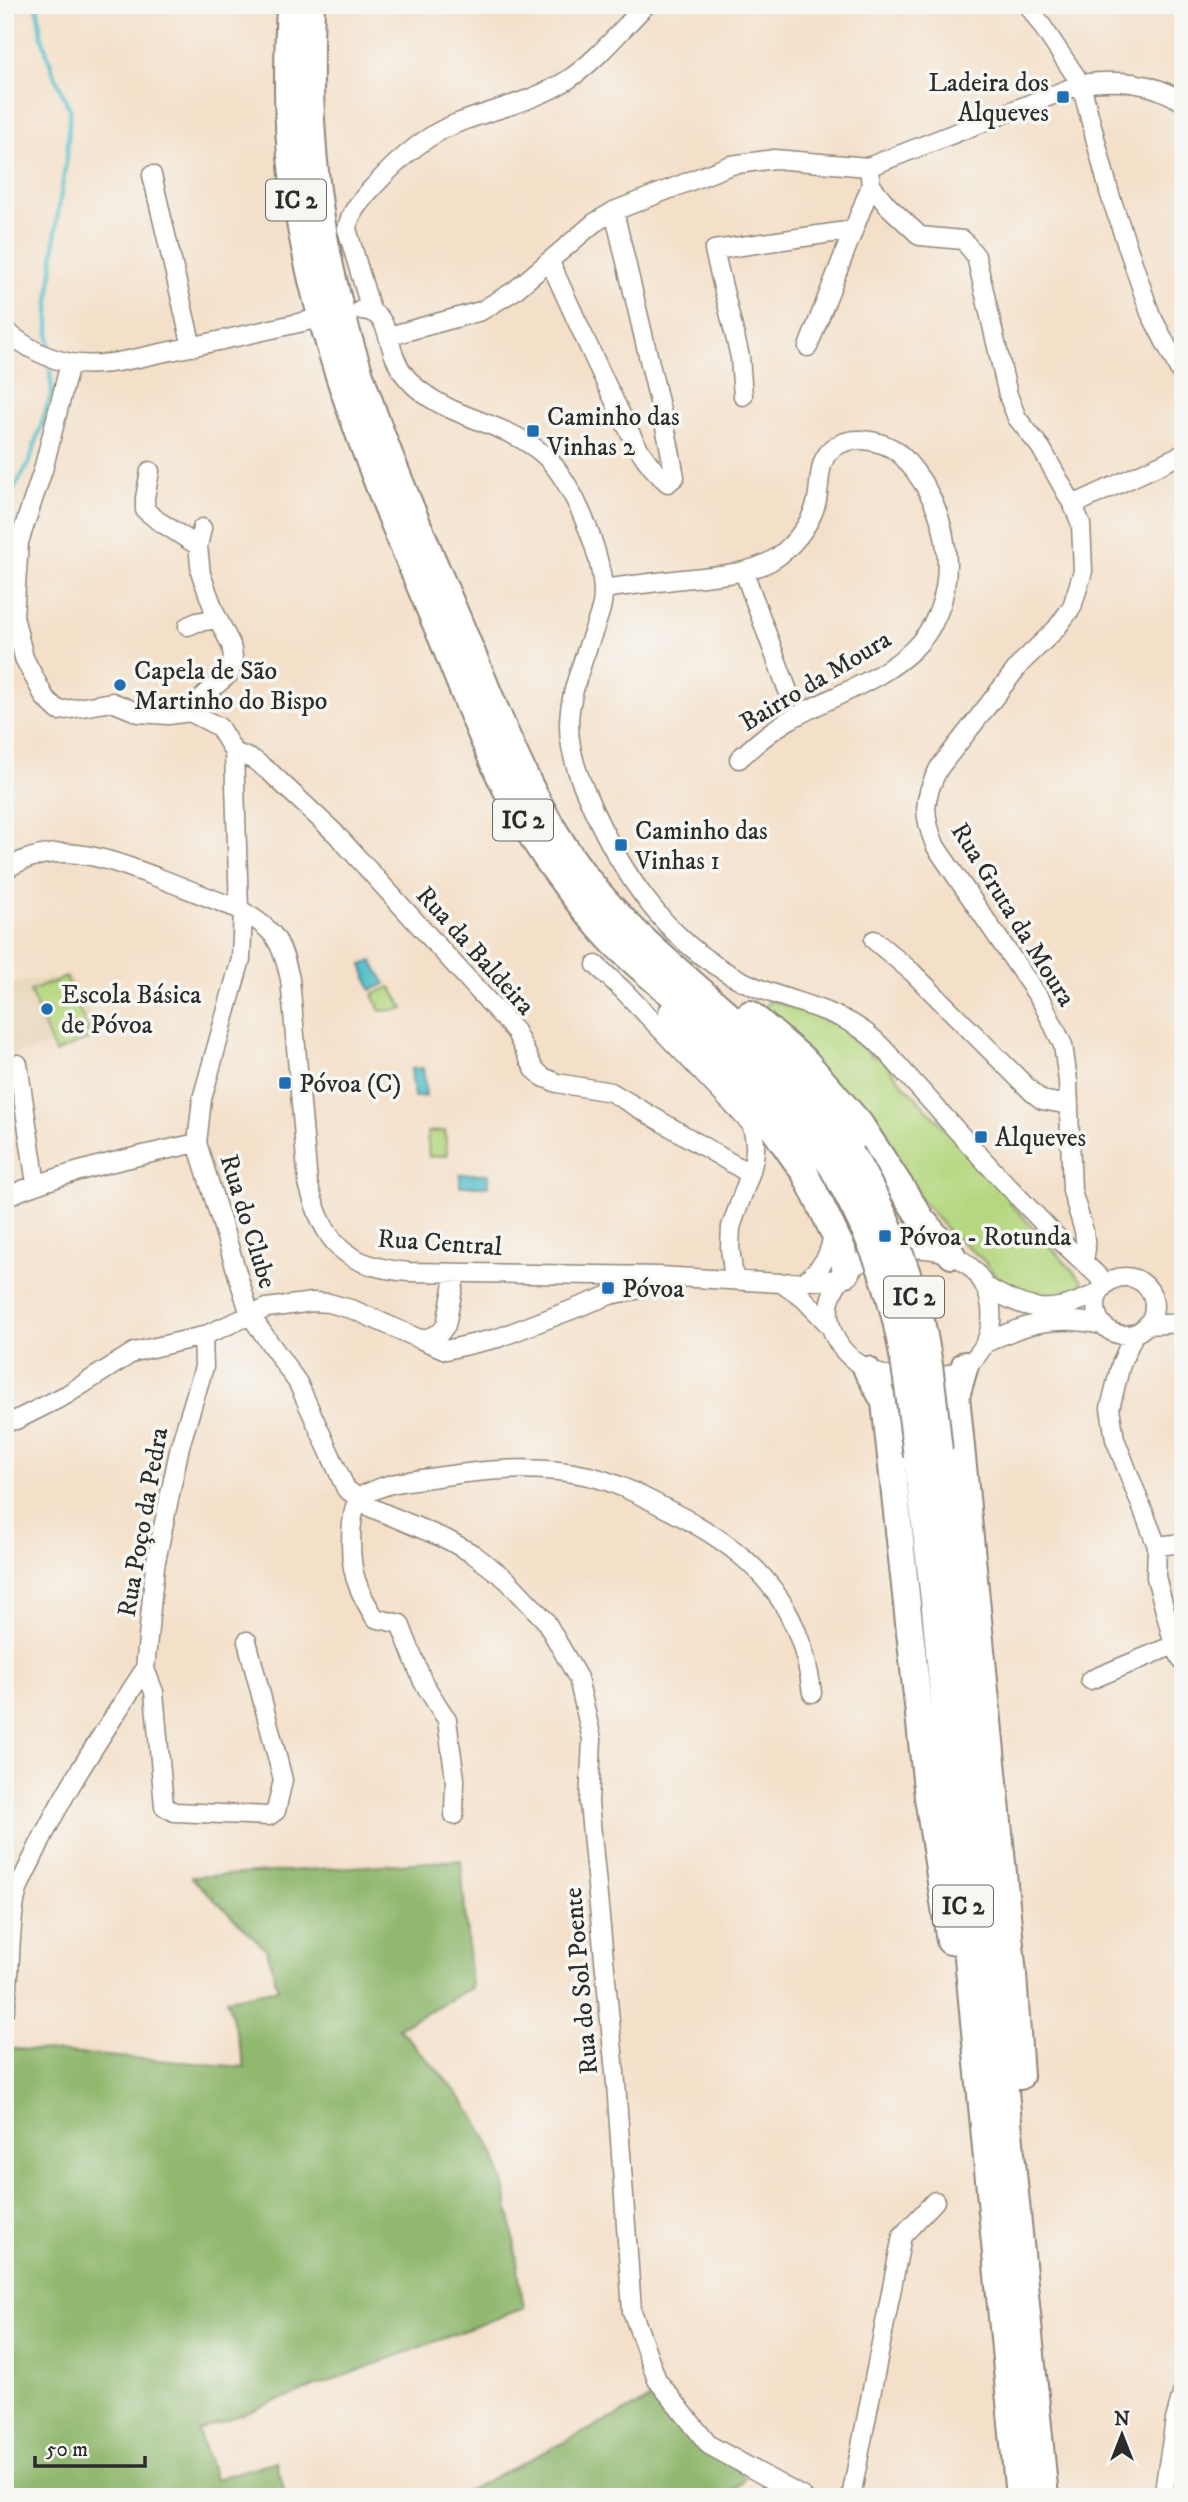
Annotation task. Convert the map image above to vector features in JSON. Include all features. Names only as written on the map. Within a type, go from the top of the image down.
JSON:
[{"type":"highway","name":"IC 2","points":[[290,5],[287,94],[296,204],[309,269],[330,349],[416,576],[489,751],[525,825],[558,875],[612,941],[746,1061],[841,1160]]},
{"type":"highway","name":"IC 2","points":[[311,5],[308,88],[310,138],[325,245],[336,292],[362,381],[410,506],[529,786],[561,843],[589,882],[636,932],[759,1044],[819,1109],[841,1160],[854,1204],[887,1287],[928,1454],[962,1656],[1045,2497]]},
{"type":"highway","points":[[642,968],[681,1025],[759,1108],[805,1173],[842,1249],[843,1276]]},
{"type":"highway","points":[[685,976],[754,1017],[806,1062],[859,1123],[922,1220],[953,1255]]},
{"type":"highway","points":[[965,1365],[956,1396],[1013,1975],[1026,2178],[1019,2245]]},
{"type":"highway","points":[[867,1370],[885,1402],[928,1797],[972,2110],[991,2203]]},
{"type":"highway","name":"IC 2","points":[[928,1454],[937,1636],[1019,2497]]},
{"type":"street","points":[[646,5],[571,78],[525,101],[452,125],[435,134],[402,158],[365,197],[349,219],[347,229],[366,310],[382,319],[403,373],[427,396],[525,441],[550,461],[575,499],[596,556],[603,589],[601,608],[572,692],[568,740],[586,793],[632,883],[648,905],[693,949],[720,969],[759,988],[848,1021],[872,1037],[971,1146],[1065,1245],[1084,1261],[1103,1288]]},
{"type":"street","points":[[1028,5],[1081,84],[1110,195],[1146,300],[1183,377]]},
{"type":"street","points":[[388,337],[481,311],[514,292],[594,223],[614,211],[731,165],[774,159],[869,176],[1081,84],[1100,81],[1136,82],[1154,87],[1183,102]]},
{"type":"street","points":[[152,175],[192,347]]},
{"type":"street","points":[[808,347],[853,230],[869,176]]},
{"type":"street","name":"Rua Gruta da Moura","points":[[869,176],[887,205],[920,236],[963,240],[976,256],[1006,386],[1017,418],[1041,448],[1081,524],[1083,571],[1072,607],[1056,629],[1021,663],[939,768],[926,799],[929,830],[936,847],[1042,1002],[1063,1045],[1069,1105],[1072,1191],[1084,1231],[1084,1261]]},
{"type":"street","points":[[551,262],[587,345],[634,440],[653,471],[668,483],[675,477],[668,440],[614,211]]},
{"type":"street","points":[[743,396],[740,357],[714,250],[853,230]]},
{"type":"street","points":[[5,330],[37,352],[70,363],[91,365],[192,347],[307,321]]},
{"type":"street","points":[[70,363],[43,470],[19,542],[14,616],[24,658],[45,698],[60,711],[111,702],[139,713],[167,715],[190,712],[219,727]]},
{"type":"street","name":"Bairro da Moura","points":[[603,589],[744,572],[771,561],[790,547],[807,523],[816,505],[821,466],[827,452],[841,443],[859,440],[881,444],[901,454],[917,473],[938,510],[947,547],[947,574],[942,602],[931,626],[915,649],[877,678],[787,721],[760,739],[739,759]]},
{"type":"street","points":[[1073,505],[1183,454]]},
{"type":"street","points":[[150,471],[145,510],[198,547]]},
{"type":"street","points":[[190,712],[230,673],[231,666],[231,645],[201,574],[198,547],[202,528]]},
{"type":"street","points":[[744,572],[788,691]]},
{"type":"street","points":[[188,626],[218,619]]},
{"type":"street","points":[[5,1197],[36,1184],[127,1158],[197,1143],[202,1098],[241,959],[233,752],[204,696]]},
{"type":"street","name":"Rua da Baldeira","points":[[233,752],[254,760],[336,834],[515,1031],[534,1069],[542,1077],[556,1083],[611,1092],[750,1174]]},
{"type":"street","name":"Rua Central","points":[[5,870],[28,858],[57,852],[89,854],[241,910],[272,932],[281,947],[290,979],[308,1183],[315,1210],[324,1230],[338,1247],[360,1262],[386,1270],[659,1276],[781,1283],[843,1276]]},
{"type":"street","points":[[874,940],[912,972],[1033,1093],[1042,1100],[1069,1105]]},
{"type":"street","points":[[596,965],[624,990],[751,1124],[756,1155],[731,1227],[730,1248],[734,1279]]},
{"type":"street","points":[[18,1064],[36,1184]]},
{"type":"street","name":"Rua do Clube","points":[[197,1143],[250,1315],[298,1383],[346,1489],[358,1497]]},
{"type":"street","points":[[804,1282],[817,1271],[831,1251],[833,1228]]},
{"type":"street","points":[[831,1326],[830,1302],[843,1276],[863,1261],[897,1249],[926,1248],[953,1255],[976,1274],[985,1286],[992,1313],[986,1343]]},
{"type":"street","points":[[422,1340],[440,1333],[446,1325],[456,1273]]},
{"type":"street","points":[[5,1421],[16,1420],[66,1395],[134,1352],[203,1336],[267,1308],[313,1302],[328,1303],[354,1310],[446,1350],[498,1338],[590,1302],[641,1289],[659,1276]]},
{"type":"street","points":[[985,1286],[1016,1303],[1041,1308],[1078,1303],[1122,1277],[1140,1281],[1152,1294],[1131,1326],[1110,1408],[1115,1439],[1157,1546],[1156,1577],[1174,1645],[1183,1662]]},
{"type":"street","points":[[781,1283],[803,1298],[831,1326],[846,1353],[867,1370],[892,1378],[919,1380],[946,1375],[965,1365],[986,1343],[1033,1323],[1071,1320],[1131,1326],[1179,1324]]},
{"type":"street","points":[[1103,1288],[1096,1309],[1131,1326]]},
{"type":"street","name":"Rua Poço da Pedra","points":[[203,1336],[204,1367],[180,1446],[155,1566],[145,1669],[154,1692],[164,1806],[174,1812],[269,1816],[276,1811],[283,1780],[247,1642]]},
{"type":"street","points":[[454,1815],[456,1779],[447,1720],[423,1682],[400,1624],[374,1618],[358,1587],[352,1560],[352,1513],[358,1497],[390,1484],[467,1472],[544,1469],[591,1476],[633,1492],[702,1527],[738,1551],[765,1577],[786,1608],[800,1637],[812,1693]]},
{"type":"street","name":"Rua do Sol Poente","points":[[358,1497],[372,1508],[448,1540],[473,1554],[507,1580],[545,1620],[578,1678],[592,1739],[589,1804],[616,2083],[632,2311],[657,2380],[709,2445],[803,2497]]},
{"type":"street","points":[[1157,1546],[1183,1543]]},
{"type":"street","points":[[1090,1680],[1174,1645]]},
{"type":"street","points":[[5,2009],[10,1984],[10,1946],[16,1895],[43,1835],[83,1765],[145,1669]]},
{"type":"street","points":[[851,2497],[902,2236],[935,2201]]},
{"type":"street","points":[[1163,2497],[1175,2420],[1183,2391]]},
{"type":"shaded area","name":"Escola Básica de Póvoa","points":[[71,976],[102,1034],[55,1053],[52,1045],[5,1057],[5,984]]},
{"type":"green space","points":[[66,977],[91,1038],[55,1053],[30,991]]},
{"type":"green space","points":[[391,987],[404,1009],[380,1011],[373,994]]},
{"type":"green space","points":[[771,1000],[847,1028],[847,1035],[873,1057],[880,1056],[902,1083],[1011,1197],[1009,1202],[1083,1283],[1074,1292],[1065,1295],[1036,1297],[1022,1294],[1001,1281],[983,1260],[946,1229],[761,1010]]},
{"type":"green space","points":[[445,1131],[447,1155],[429,1157],[427,1132]]},
{"type":"green space","points":[[461,1860],[471,1988],[398,2028],[459,2095],[488,2141],[507,2200],[524,2308],[198,2431],[215,2479],[276,2461],[286,2497],[5,2497],[5,2048],[245,2067],[227,1999],[278,1989],[267,1950],[191,1877]]},
{"type":"green space","points":[[657,2396],[746,2478],[730,2497],[454,2497]]},
{"type":"water","points":[[372,961],[386,984],[371,990],[362,965]]},
{"type":"water","points":[[423,1068],[426,1096],[414,1097],[411,1069]]},
{"type":"water","points":[[460,1174],[488,1174],[488,1186],[460,1186]]},
{"type":"waterway","points":[[37,5],[41,34],[52,69],[70,110],[49,302],[49,345]]},
{"type":"waterway","points":[[5,497],[10,496],[29,463],[52,392],[50,370]]},
{"type":"place","name":"Ladeira dos Alqueves","points":[[1063,97]]},
{"type":"place","name":"Caminho das Vinhas 2","points":[[533,431]]},
{"type":"place","name":"Capela de São Martinho do Bispo","points":[[120,685]]},
{"type":"place","name":"Caminho das Vinhas 1","points":[[621,845]]},
{"type":"place","name":"Escola Básica de Póvoa","points":[[47,1009]]},
{"type":"place","name":"Póvoa (C)","points":[[285,1083]]},
{"type":"place","name":"Alqueves","points":[[981,1137]]},
{"type":"place","name":"Póvoa - Rotunda","points":[[885,1236]]},
{"type":"place","name":"Póvoa","points":[[608,1288]]}]
